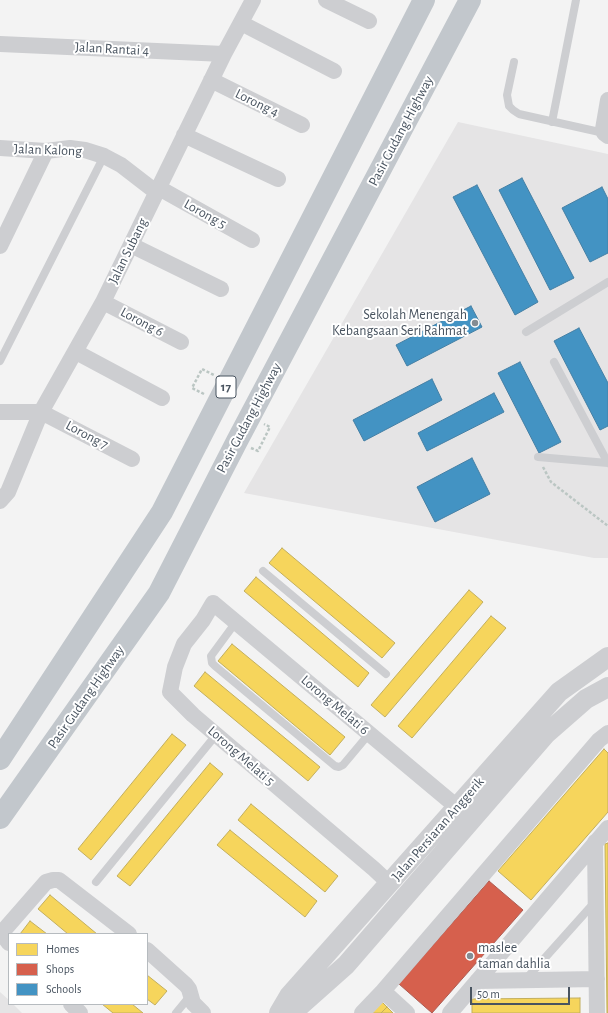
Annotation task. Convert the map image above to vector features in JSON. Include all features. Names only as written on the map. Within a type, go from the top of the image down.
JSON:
[{"type":"highway","name":"17","points":[[0,759],[162,512],[424,0]]},
{"type":"highway","name":"Pasir Gudang Highway","points":[[0,818],[159,593],[240,434],[470,0]]},
{"type":"street","name":"Jalan Subang","points":[[1,500],[8,492],[41,412],[103,302],[211,80],[253,0]]},
{"type":"street","points":[[326,0],[369,21]]},
{"type":"street","points":[[241,23],[334,71]]},
{"type":"street","name":"Jalan Rantai 4","points":[[0,44],[224,54]]},
{"type":"street","name":"Lorong 4","points":[[211,80],[302,125]]},
{"type":"street","points":[[606,135],[603,129],[608,100]]},
{"type":"street","points":[[184,135],[278,179]]},
{"type":"street","name":"Jalan Kalong","points":[[0,148],[46,151],[70,148],[85,150],[104,156],[121,165],[158,190]]},
{"type":"street","points":[[1,243],[46,151]]},
{"type":"street","name":"Lorong 5","points":[[158,190],[252,240]]},
{"type":"street","points":[[131,245],[220,289]]},
{"type":"street","name":"Lorong 6","points":[[103,302],[181,342]]},
{"type":"street","points":[[76,352],[162,398]]},
{"type":"street","points":[[0,412],[41,412]]},
{"type":"street","name":"Lorong 7","points":[[41,412],[132,459]]},
{"type":"street","name":"Lorong Melati 6","points":[[213,603],[457,808]]},
{"type":"street","name":"Lorong Melati 5","points":[[213,603],[203,620],[184,644],[175,667],[170,692],[193,715],[390,884]]},
{"type":"street","name":"Jalan Persiaran Anggerik","points":[[279,1013],[289,996],[559,692],[608,657]]},
{"type":"street","name":"Jalan Persiaran Anggerik","points":[[292,1013],[346,965],[546,734],[586,699],[608,687]]},
{"type":"street","points":[[362,1013],[383,991],[599,740],[608,733]]},
{"type":"street","points":[[450,1013],[608,828]]},
{"type":"street","points":[[595,842],[597,1013]]},
{"type":"street","points":[[8,942],[2,934],[5,929],[46,882],[53,880],[59,880],[128,933]]},
{"type":"street","points":[[148,951],[186,985],[189,989],[193,1003],[203,1013]]},
{"type":"street","points":[[477,981],[597,979]]},
{"type":"street","points":[[383,991],[407,1013]]},
{"type":"street","points":[[72,1005],[80,1013]]},
{"type":"lane","points":[[552,122],[576,0]]},
{"type":"lane","points":[[514,62],[507,95],[510,106],[520,114],[606,135]]},
{"type":"lane","points":[[0,361],[104,156]]},
{"type":"lane","points":[[526,332],[608,282]]},
{"type":"lane","points":[[554,362],[608,463]]},
{"type":"lane","points":[[538,457],[608,463]]},
{"type":"lane","points":[[263,571],[386,674]]},
{"type":"lane","points":[[236,622],[212,656],[212,663],[215,666],[335,766],[339,767],[343,765],[369,734]]},
{"type":"lane","points":[[96,882],[216,735]]},
{"type":"lane","points":[[525,981],[596,900]]},
{"type":"lane","points":[[176,1013],[190,996]]},
{"type":"path","points":[[192,388],[202,369]]},
{"type":"path","points":[[258,451],[270,427]]},
{"type":"path","points":[[538,457],[551,482],[608,526]]},
{"type":"shaded area","name":"Sekolah Menengah Kebangsaan Seri Rahmat","points":[[458,122],[608,154],[608,558],[594,558],[244,493]]},
{"type":"shaded area","points":[[0,992],[8,999],[8,1005],[14,1005],[22,1013],[0,1013]]},
{"type":"building: Homes","points":[[282,548],[395,643],[382,658],[269,563]]},
{"type":"building: Homes","points":[[256,577],[369,673],[358,687],[244,591]]},
{"type":"building: Homes","points":[[469,590],[483,602],[385,717],[371,705]]},
{"type":"building: Homes","points":[[491,616],[506,628],[412,738],[398,726]]},
{"type":"building: Homes","points":[[232,644],[345,737],[330,755],[218,661]]},
{"type":"building: Homes","points":[[205,672],[320,767],[308,781],[194,686]]},
{"type":"building: Homes","points":[[172,734],[186,745],[91,860],[78,849]]},
{"type":"building: Homes","points":[[604,749],[608,753],[608,812],[531,900],[498,871]]},
{"type":"building: Homes","points":[[210,763],[223,774],[130,886],[117,876]]},
{"type":"building: Homes","points":[[251,804],[338,876],[325,892],[238,820]]},
{"type":"building: Homes","points":[[230,830],[317,901],[305,917],[217,845]]},
{"type":"building: Homes","points":[[608,843],[608,1013],[607,1013],[605,844]]},
{"type":"building: Homes","points":[[50,895],[96,933],[67,933],[38,909]]},
{"type":"building: Homes","points":[[30,921],[46,933],[21,933]]},
{"type":"building: Homes","points":[[148,976],[167,991],[155,1005],[148,1000]]},
{"type":"building: Homes","points":[[580,998],[580,1013],[472,1013],[472,999]]},
{"type":"building: Homes","points":[[379,999],[387,1007],[381,1013],[365,1013]]},
{"type":"building: Homes","points":[[103,1005],[133,1005],[143,1013],[113,1013]]},
{"type":"building: Homes","points":[[387,1007],[393,1013],[381,1013]]},
{"type":"building: Shops","points":[[489,881],[523,910],[432,1013],[399,984]]},
{"type":"building: Schools","points":[[522,178],[574,278],[550,290],[499,190]]},
{"type":"building: Schools","points":[[477,185],[538,302],[515,315],[453,197]]},
{"type":"building: Schools","points":[[602,187],[608,199],[608,253],[590,262],[562,208]]},
{"type":"building: Schools","points":[[471,306],[482,327],[407,366],[396,345]]},
{"type":"building: Schools","points":[[579,328],[608,383],[608,426],[600,430],[554,341]]},
{"type":"building: Schools","points":[[520,362],[561,442],[539,453],[498,373]]},
{"type":"building: Schools","points":[[432,379],[442,400],[364,441],[353,420]]},
{"type":"building: Schools","points":[[494,393],[504,412],[427,451],[418,433]]},
{"type":"building: Schools","points":[[472,458],[490,494],[435,522],[417,487]]},
{"type":"place","name":"Sekolah Menengah Kebangsaan Seri Rahmat","points":[[475,323]]},
{"type":"place","name":"maslee taman dahlia","points":[[470,956]]}]
